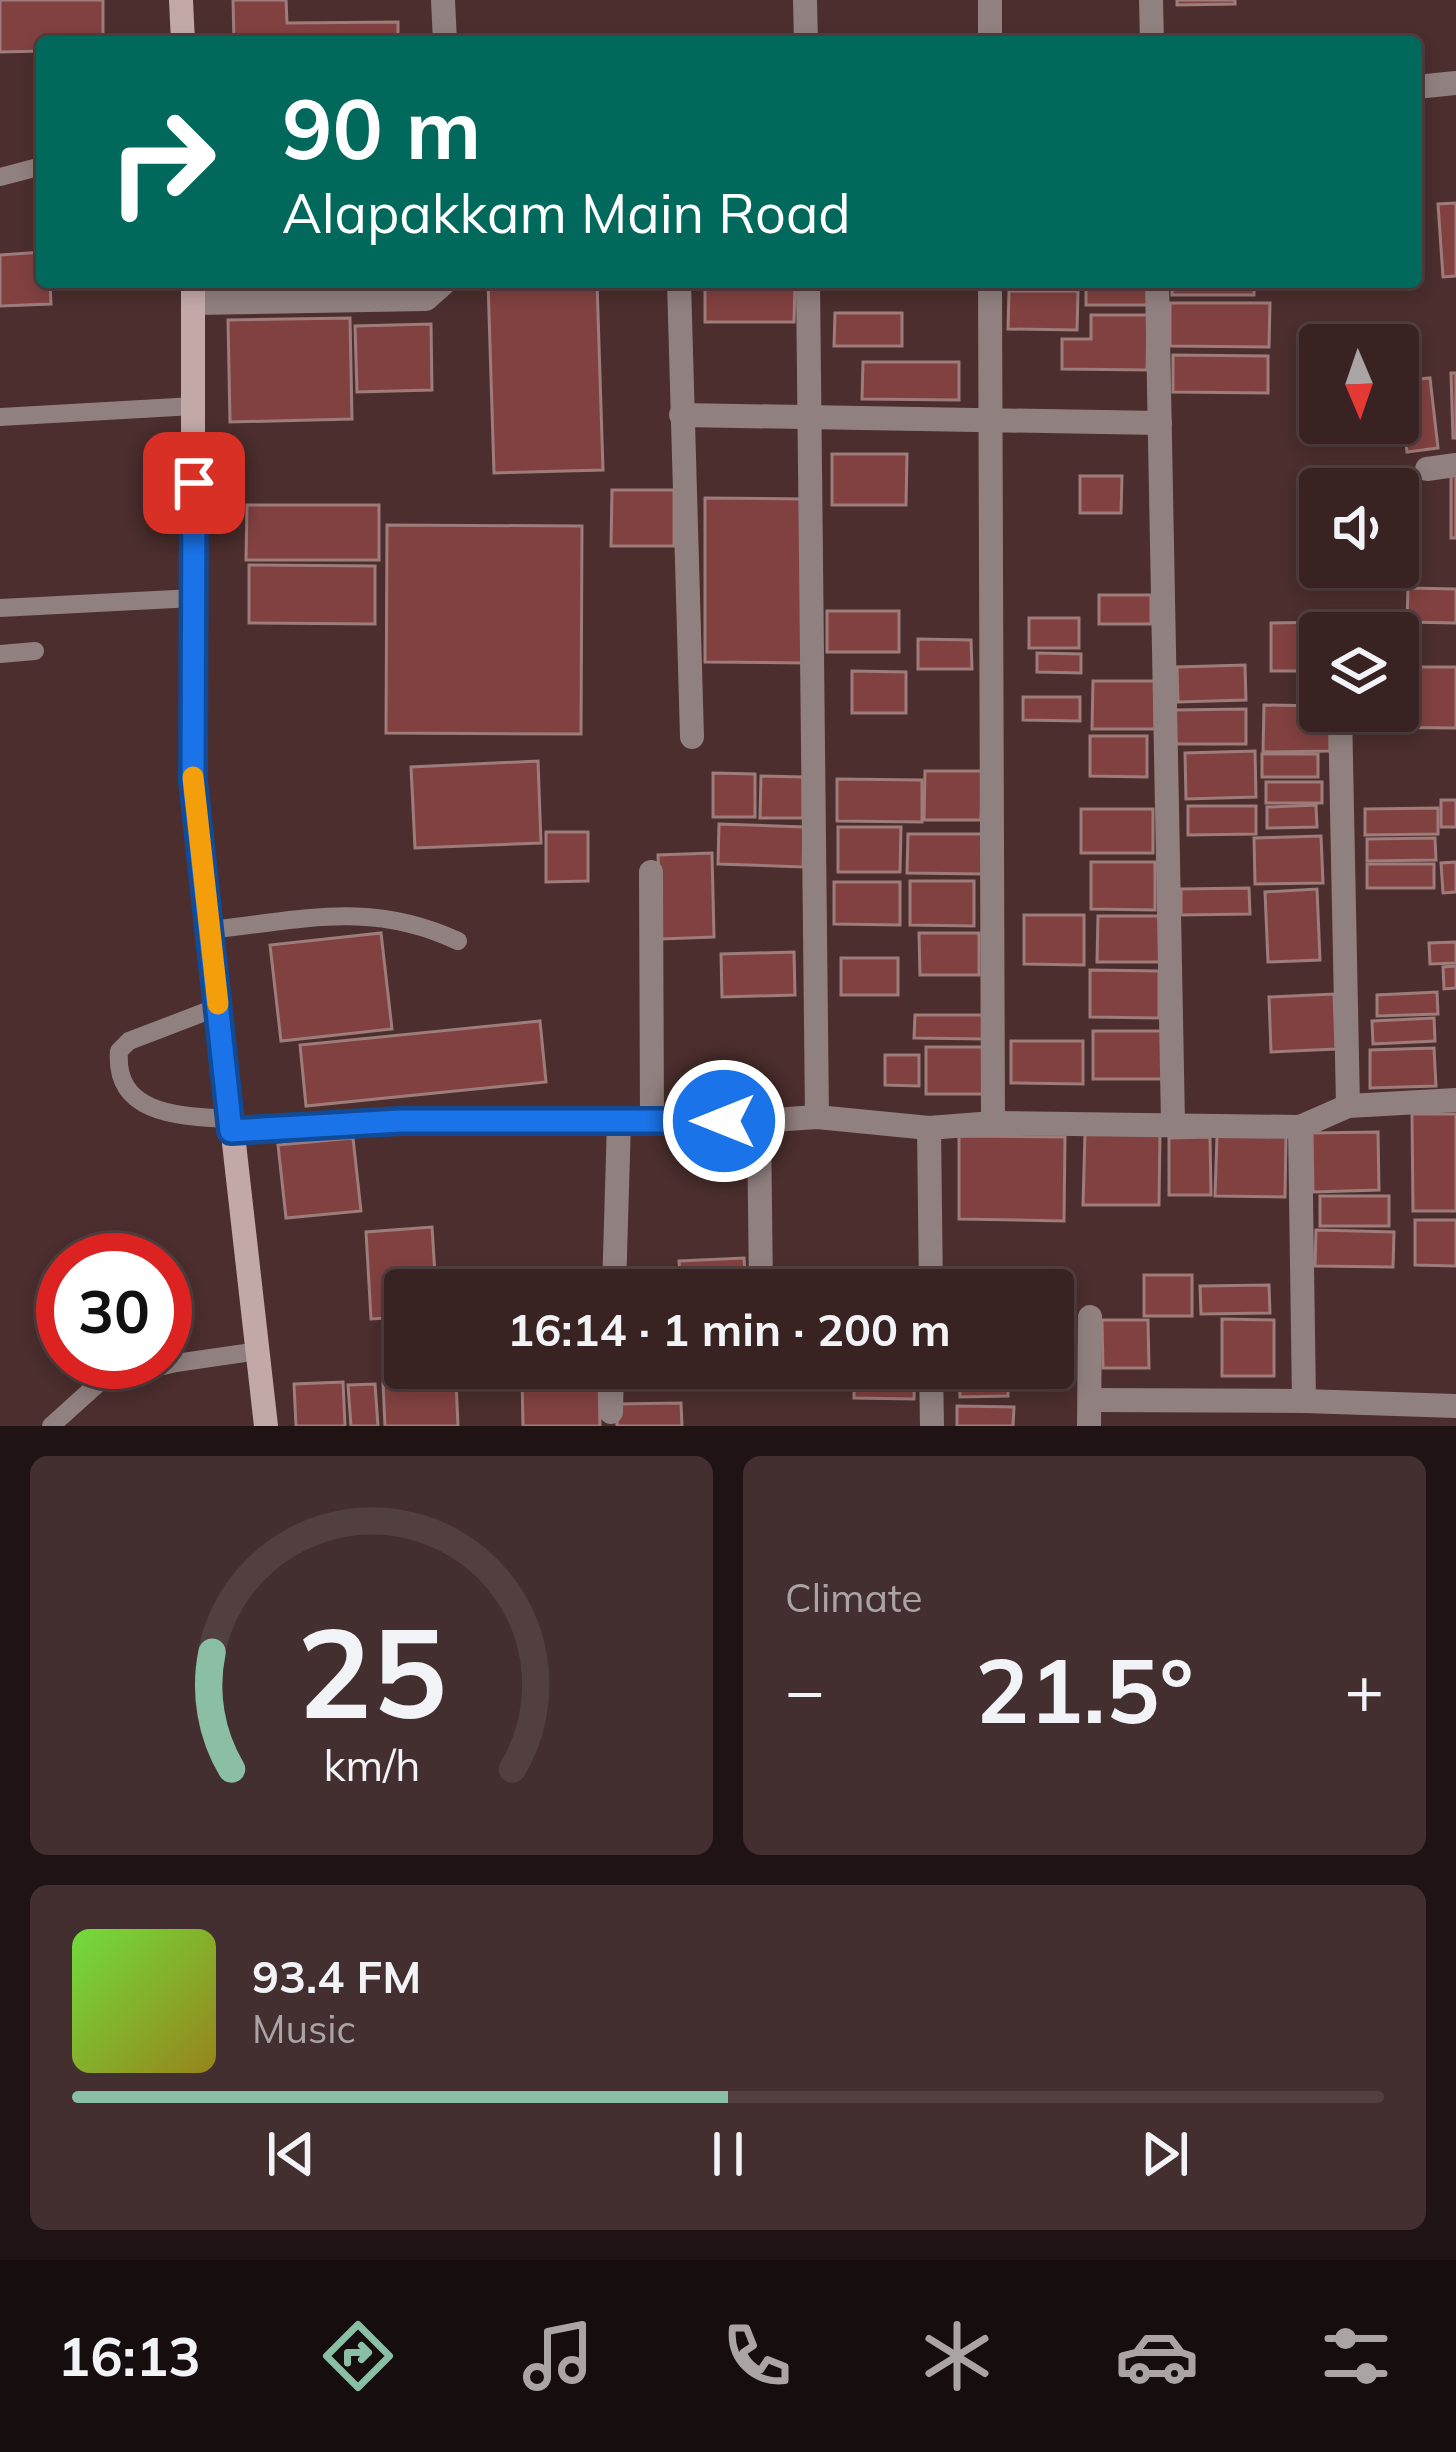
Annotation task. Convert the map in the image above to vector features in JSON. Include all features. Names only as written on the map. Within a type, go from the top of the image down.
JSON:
[{"type":"main road","points":[[181,0],[183,36]]},
{"type":"main road","points":[[193,292],[193,781],[266,1426]]},
{"type":"street","points":[[443,0],[445,36]]},
{"type":"street","points":[[805,0],[806,36]]},
{"type":"street","points":[[990,0],[990,36]]},
{"type":"street","points":[[1151,0],[1152,36]]},
{"type":"street","points":[[1422,86],[1456,83]]},
{"type":"street","points":[[193,292],[426,299],[439,288]]},
{"type":"street","points":[[679,288],[692,737]]},
{"type":"street","points":[[808,288],[817,1117]]},
{"type":"street","points":[[990,288],[993,1123]]},
{"type":"street","points":[[1157,288],[1173,1123]]},
{"type":"street","points":[[680,416],[1160,423]]},
{"type":"street","points":[[1427,469],[1456,465]]},
{"type":"street","points":[[1340,732],[1348,1106]]},
{"type":"street","points":[[651,872],[652,1121]]},
{"type":"street","points":[[231,1125],[817,1117],[929,1128],[993,1123],[1300,1127],[1348,1106],[1456,1100]]},
{"type":"street","points":[[615,1269],[619,1121]]},
{"type":"street","points":[[759,1121],[761,1269]]},
{"type":"street","points":[[1300,1127],[1304,1400]]},
{"type":"street","points":[[929,1128],[931,1269]]},
{"type":"street","points":[[1089,1426],[1090,1317]]},
{"type":"street","points":[[611,1412],[612,1389]]},
{"type":"street","points":[[932,1389],[932,1426]]},
{"type":"street","points":[[1090,1400],[1456,1406]]},
{"type":"lane","points":[[0,177],[36,168]]},
{"type":"lane","points":[[0,417],[194,406]]},
{"type":"lane","points":[[0,608],[194,598]]},
{"type":"lane","points":[[0,654],[35,651]]},
{"type":"lane","points":[[210,930],[384,915],[420,923],[458,941]]},
{"type":"lane","points":[[218,1007],[129,1042],[119,1051],[118,1068],[130,1096],[145,1105],[231,1125]]},
{"type":"lane","points":[[51,1426],[102,1380],[258,1351]]},
{"type":"building","points":[[0,0],[103,0],[103,36],[36,36],[36,51],[0,52]]},
{"type":"building","points":[[233,0],[286,0],[287,23],[398,22],[398,36],[234,36]]},
{"type":"building","points":[[1177,0],[1235,0],[1235,4],[1177,5]]},
{"type":"building","points":[[1456,203],[1456,276],[1443,277],[1438,204]]},
{"type":"building","points":[[36,252],[36,288],[50,288],[51,304],[0,306],[0,255]]},
{"type":"building","points":[[488,288],[597,288],[603,470],[494,473]]},
{"type":"building","points":[[705,288],[795,288],[794,322],[705,322]]},
{"type":"building","points":[[1086,288],[1149,288],[1149,305],[1086,305]]},
{"type":"building","points":[[1172,288],[1254,288],[1254,295],[1172,295]]},
{"type":"building","points":[[1009,291],[1078,291],[1077,330],[1008,329]]},
{"type":"building","points":[[1170,303],[1270,303],[1269,347],[1170,346]]},
{"type":"building","points":[[835,313],[902,313],[902,346],[834,346]]},
{"type":"building","points":[[1091,315],[1148,315],[1147,370],[1062,369],[1062,339],[1091,339]]},
{"type":"building","points":[[350,318],[352,419],[230,422],[228,320]]},
{"type":"building","points":[[431,324],[432,390],[357,392],[355,326]]},
{"type":"building","points":[[1173,355],[1268,356],[1268,393],[1173,392]]},
{"type":"building","points":[[863,362],[959,362],[959,400],[862,399]]},
{"type":"building","points":[[1451,373],[1456,373],[1456,438],[1453,438]]},
{"type":"building","points":[[1430,378],[1438,448],[1407,452],[1406,444],[1419,444],[1419,379]]},
{"type":"building","points":[[832,454],[907,454],[906,505],[832,505]]},
{"type":"building","points":[[1451,474],[1456,474],[1456,538],[1451,538]]},
{"type":"building","points":[[1080,476],[1122,476],[1121,513],[1080,513]]},
{"type":"building","points":[[612,490],[674,490],[674,546],[611,546]]},
{"type":"building","points":[[705,498],[804,499],[803,663],[705,662]]},
{"type":"building","points":[[247,505],[379,505],[379,560],[246,560]]},
{"type":"building","points":[[387,525],[582,526],[581,734],[386,733]]},
{"type":"building","points":[[249,565],[375,566],[375,624],[249,623]]},
{"type":"building","points":[[1408,588],[1456,589],[1456,623],[1419,622],[1419,612],[1407,612]]},
{"type":"building","points":[[1099,595],[1151,595],[1151,624],[1099,624]]},
{"type":"building","points":[[827,611],[899,611],[899,652],[827,652]]},
{"type":"building","points":[[1029,618],[1079,618],[1079,648],[1029,648]]},
{"type":"building","points":[[1271,623],[1299,623],[1299,671],[1271,671]]},
{"type":"building","points":[[918,639],[971,640],[972,669],[918,669]]},
{"type":"building","points":[[1037,653],[1081,654],[1081,673],[1037,672]]},
{"type":"building","points":[[1245,665],[1246,700],[1178,702],[1177,667]]},
{"type":"building","points":[[1419,667],[1456,667],[1456,728],[1419,728]]},
{"type":"building","points":[[852,671],[906,672],[906,713],[852,713]]},
{"type":"building","points":[[1093,681],[1155,681],[1155,729],[1092,729]]},
{"type":"building","points":[[1023,697],[1080,697],[1080,721],[1023,720]]},
{"type":"building","points":[[1264,705],[1299,706],[1299,732],[1330,732],[1330,751],[1263,752]]},
{"type":"building","points":[[1246,709],[1246,744],[1175,744],[1175,710]]},
{"type":"building","points":[[1090,736],[1147,736],[1147,777],[1090,776]]},
{"type":"building","points":[[1255,751],[1256,797],[1186,799],[1185,753]]},
{"type":"building","points":[[1262,754],[1318,754],[1318,777],[1262,777]]},
{"type":"building","points":[[538,761],[541,843],[415,848],[411,767]]},
{"type":"building","points":[[925,771],[982,771],[981,820],[924,820]]},
{"type":"building","points":[[713,773],[755,774],[755,817],[713,817]]},
{"type":"building","points":[[761,776],[803,777],[803,818],[760,818]]},
{"type":"building","points":[[837,779],[922,780],[922,822],[837,821]]},
{"type":"building","points":[[1266,782],[1322,782],[1322,803],[1266,803]]},
{"type":"building","points":[[1441,800],[1456,800],[1456,827],[1441,827]]},
{"type":"building","points":[[1316,805],[1317,827],[1267,828],[1267,807]]},
{"type":"building","points":[[1188,806],[1256,806],[1256,834],[1188,835]]},
{"type":"building","points":[[1438,808],[1438,834],[1365,835],[1365,809]]},
{"type":"building","points":[[1081,809],[1153,809],[1153,853],[1081,853]]},
{"type":"building","points":[[719,824],[804,827],[803,867],[718,864]]},
{"type":"building","points":[[838,827],[901,827],[900,872],[838,872]]},
{"type":"building","points":[[546,832],[588,832],[588,881],[546,882]]},
{"type":"building","points":[[908,834],[984,834],[983,874],[907,873]]},
{"type":"building","points":[[1321,836],[1323,883],[1255,884],[1254,838]]},
{"type":"building","points":[[1435,838],[1436,860],[1367,861],[1367,839]]},
{"type":"building","points":[[712,853],[714,937],[661,939],[658,855]]},
{"type":"building","points":[[1091,862],[1155,862],[1155,910],[1091,909]]},
{"type":"building","points":[[1456,862],[1456,892],[1443,893],[1441,863]]},
{"type":"building","points":[[1367,864],[1434,864],[1434,888],[1367,888]]},
{"type":"building","points":[[910,881],[974,881],[974,926],[910,925]]},
{"type":"building","points":[[834,882],[900,882],[900,925],[834,924]]},
{"type":"building","points":[[1249,888],[1250,914],[1181,915],[1181,889]]},
{"type":"building","points":[[1317,889],[1320,960],[1268,962],[1265,892]]},
{"type":"building","points":[[1024,915],[1084,915],[1084,965],[1024,964]]},
{"type":"building","points":[[1098,916],[1161,916],[1161,962],[1097,962]]},
{"type":"building","points":[[381,933],[392,1029],[281,1041],[270,945]]},
{"type":"building","points":[[919,933],[979,933],[979,975],[920,975]]},
{"type":"building","points":[[1456,942],[1456,963],[1430,964],[1429,943]]},
{"type":"building","points":[[794,952],[795,995],[722,997],[721,954]]},
{"type":"building","points":[[841,958],[898,958],[898,995],[841,995]]},
{"type":"building","points":[[1456,966],[1456,988],[1444,989],[1443,967]]},
{"type":"building","points":[[1090,970],[1159,971],[1159,1018],[1090,1017]]},
{"type":"building","points":[[1437,992],[1438,1014],[1377,1016],[1377,995]]},
{"type":"building","points":[[1334,994],[1336,1049],[1271,1052],[1269,997]]},
{"type":"building","points":[[915,1015],[983,1015],[983,1039],[914,1038]]},
{"type":"building","points":[[1434,1018],[1435,1041],[1373,1044],[1372,1021]]},
{"type":"building","points":[[540,1021],[546,1082],[306,1106],[300,1045]]},
{"type":"building","points":[[1093,1031],[1168,1031],[1167,1079],[1093,1079]]},
{"type":"building","points":[[1011,1041],[1083,1041],[1083,1084],[1011,1083]]},
{"type":"building","points":[[926,1047],[983,1047],[983,1094],[926,1094]]},
{"type":"building","points":[[1434,1048],[1436,1086],[1370,1088],[1370,1050]]},
{"type":"building","points":[[885,1055],[919,1055],[919,1086],[885,1085]]},
{"type":"building","points":[[1412,1114],[1456,1114],[1456,1211],[1413,1211]]},
{"type":"building","points":[[1378,1132],[1379,1190],[1313,1192],[1312,1133]]},
{"type":"building","points":[[1085,1133],[1160,1134],[1159,1205],[1083,1205]]},
{"type":"building","points":[[959,1136],[1065,1137],[1064,1221],[959,1219]]},
{"type":"building","points":[[1217,1136],[1286,1136],[1285,1197],[1215,1196]]},
{"type":"building","points":[[1210,1137],[1211,1195],[1169,1195],[1169,1138]]},
{"type":"building","points":[[353,1138],[361,1211],[286,1218],[278,1145]]},
{"type":"building","points":[[1320,1196],[1389,1196],[1389,1226],[1320,1226]]},
{"type":"building","points":[[1415,1220],[1456,1220],[1456,1266],[1415,1265]]},
{"type":"building","points":[[432,1227],[435,1269],[384,1269],[384,1318],[371,1319],[366,1232]]},
{"type":"building","points":[[1316,1230],[1394,1232],[1393,1267],[1315,1266]]},
{"type":"building","points":[[744,1258],[745,1269],[680,1269],[679,1261]]},
{"type":"building","points":[[1144,1275],[1192,1275],[1192,1316],[1144,1316]]},
{"type":"building","points":[[1269,1285],[1270,1313],[1201,1314],[1200,1286]]},
{"type":"building","points":[[1222,1319],[1274,1320],[1274,1376],[1222,1376]]},
{"type":"building","points":[[1102,1320],[1148,1320],[1149,1368],[1103,1368]]},
{"type":"building","points":[[343,1382],[345,1426],[296,1426],[294,1384]]},
{"type":"building","points":[[383,1383],[384,1389],[456,1389],[458,1426],[385,1426]]},
{"type":"building","points":[[375,1384],[378,1426],[351,1426],[348,1385]]},
{"type":"building","points":[[522,1389],[599,1389],[600,1426],[523,1426]]},
{"type":"building","points":[[854,1389],[914,1389],[914,1399],[854,1398]]},
{"type":"building","points":[[960,1389],[1008,1389],[1008,1396],[960,1397]]},
{"type":"building","points":[[681,1403],[682,1426],[617,1426],[617,1404]]},
{"type":"building","points":[[957,1406],[1014,1407],[1013,1426],[957,1426]]},
{"type":"slow traffic","points":[[193,777],[218,1004]]},
{"type":"route","points":[[194,483],[193,781],[231,1131],[400,1121],[724,1121]]}]
